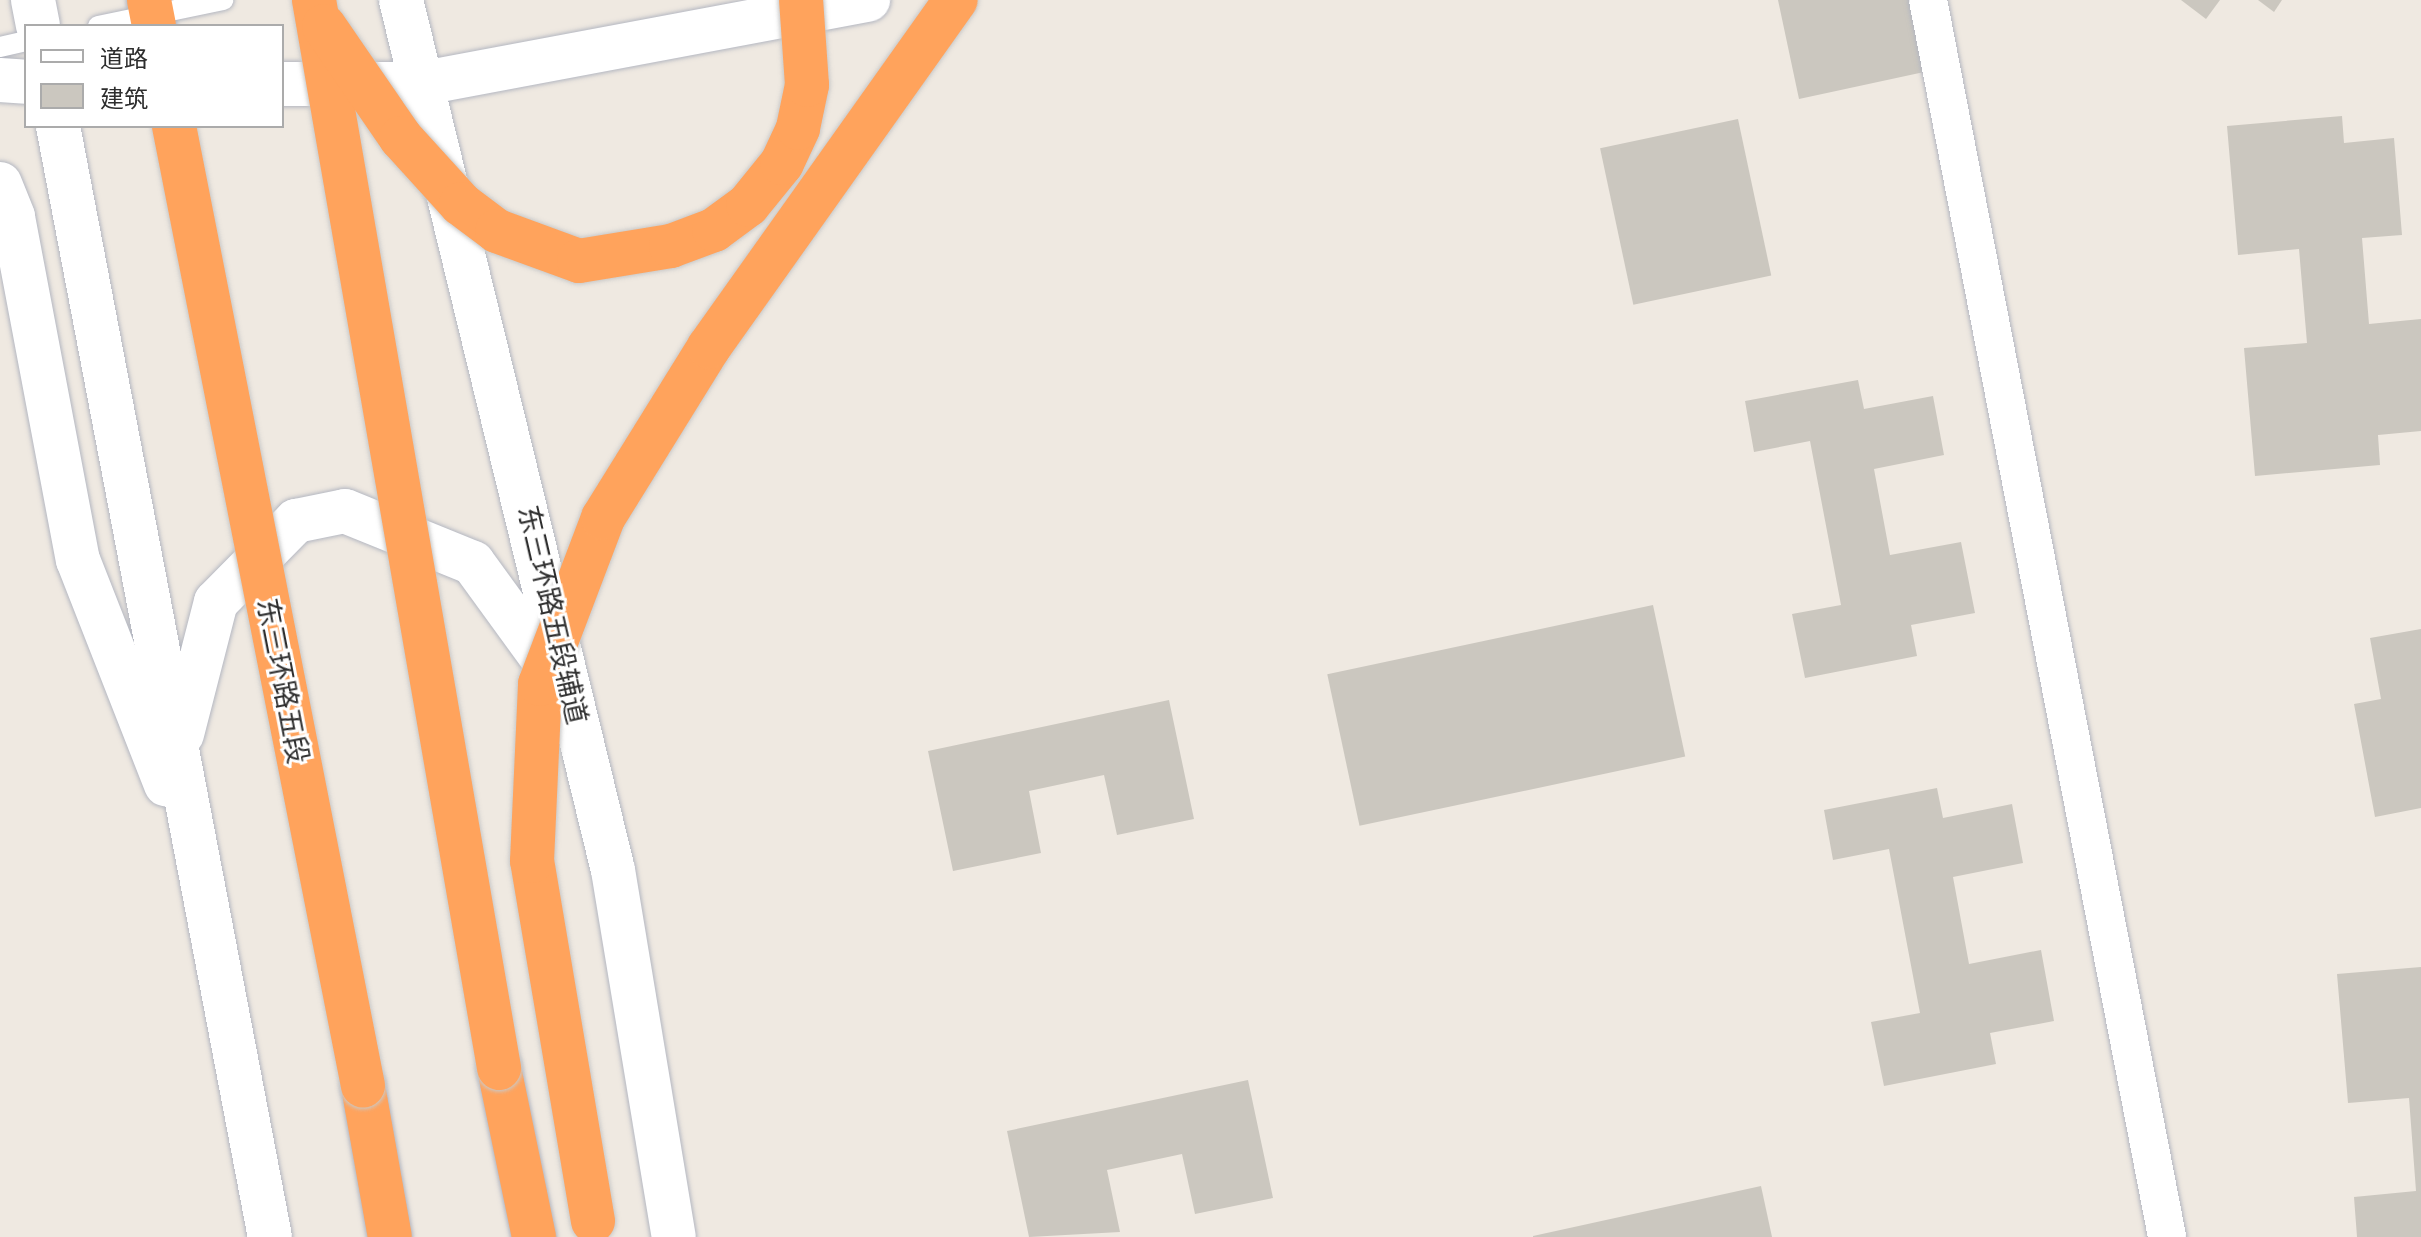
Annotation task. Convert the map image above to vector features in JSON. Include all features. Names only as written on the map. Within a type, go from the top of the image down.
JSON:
[{"type":"highway","points":[[149,0],[154,24]]},
{"type":"highway","points":[[314,6],[401,138],[461,204],[497,231],[579,261],[671,246],[714,230],[748,205],[782,163],[798,128],[807,85],[801,0]]},
{"type":"highway","points":[[594,1229],[532,861],[540,684],[611,505],[709,347],[956,0]]},
{"type":"highway","points":[[314,6],[499,1068],[534,1237]]},
{"type":"highway","name":"东三环路五段","points":[[174,128],[390,1237]]},
{"type":"main road","points":[[24,24],[33,0]]},
{"type":"main road","name":"东三环路五段辅道","points":[[401,0],[418,84],[490,350],[613,870],[674,1237]]},
{"type":"main road","points":[[284,84],[418,84],[868,0]]},
{"type":"main road","points":[[14,52],[24,25]]},
{"type":"main road","points":[[58,128],[206,887],[270,1237]]},
{"type":"main road","points":[[0,184],[13,217],[78,560],[206,887]]},
{"type":"main road","points":[[179,746],[216,602],[296,521],[345,511],[473,563],[573,702]]},
{"type":"street","points":[[1928,0],[2167,1237]]},
{"type":"lane","points":[[108,24],[223,0]]},
{"type":"building","points":[[1778,0],[1923,0],[1938,69],[1799,99]]},
{"type":"building","points":[[2181,0],[2220,0],[2206,19]]},
{"type":"building","points":[[2258,0],[2282,0],[2274,12]]},
{"type":"building","points":[[2342,116],[2344,143],[2394,138],[2402,235],[2362,238],[2369,324],[2421,319],[2421,431],[2378,435],[2380,465],[2255,476],[2244,348],[2307,343],[2299,249],[2238,255],[2227,126]]},
{"type":"building","points":[[1738,119],[1771,276],[1633,305],[1600,148]]},
{"type":"building","points":[[1858,380],[1864,409],[1933,396],[1944,455],[1874,469],[1890,555],[1961,542],[1975,613],[1911,625],[1917,656],[1805,678],[1792,614],[1841,605],[1810,441],[1754,452],[1745,401]]},
{"type":"building","points":[[1653,605],[1685,757],[1360,826],[1327,674]]},
{"type":"building","points":[[2421,629],[2421,808],[2375,817],[2354,704],[2381,699],[2370,638]]},
{"type":"building","points":[[1169,700],[1194,819],[1117,835],[1104,775],[1029,791],[1041,853],[953,871],[928,751]]},
{"type":"building","points":[[1937,788],[1943,818],[2012,804],[2023,863],[1953,877],[1969,964],[2041,950],[2054,1021],[1990,1033],[1996,1064],[1884,1086],[1871,1022],[1920,1013],[1889,849],[1833,860],[1824,810]]},
{"type":"building","points":[[2421,967],[2421,1237],[2357,1237],[2354,1197],[2416,1191],[2409,1098],[2348,1103],[2337,974]]},
{"type":"building","points":[[1248,1080],[1273,1198],[1195,1214],[1182,1154],[1107,1170],[1120,1232],[1029,1237],[1007,1131]]},
{"type":"building","points":[[1761,1186],[1772,1237],[1533,1237],[1533,1236]]}]
